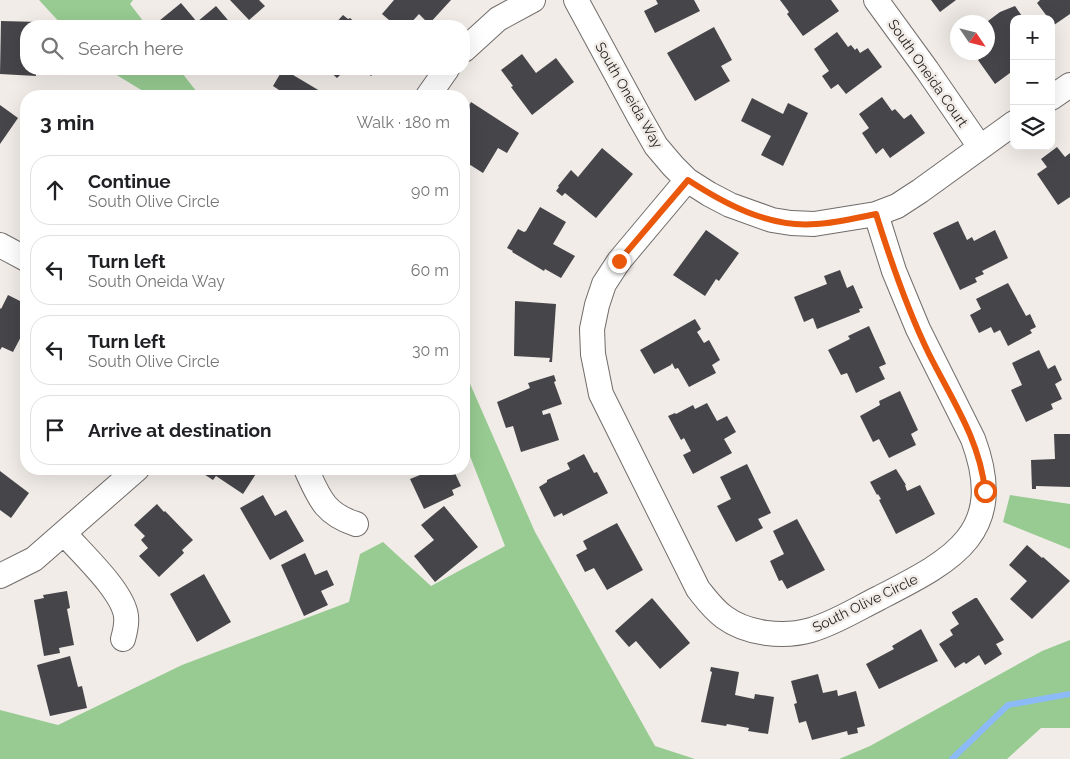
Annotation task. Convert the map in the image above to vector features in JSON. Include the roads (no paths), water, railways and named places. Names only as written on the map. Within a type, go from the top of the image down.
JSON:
[{"type":"street","points":[[470,45],[498,19],[532,0]]},
{"type":"street","name":"South Oneida Way","points":[[576,0],[656,146],[673,166],[688,180],[730,205],[772,220],[814,224],[876,214],[897,206],[1010,127]]},
{"type":"street","name":"South Oneida Court","points":[[876,0],[928,70],[980,147]]},
{"type":"street","points":[[432,90],[443,75]]},
{"type":"street","points":[[1055,95],[1070,85]]},
{"type":"street","name":"South Olive Circle","points":[[688,180],[619,261],[604,284],[592,329],[592,354],[601,394],[698,589],[710,605],[725,618],[757,632],[793,634],[811,630],[832,622],[927,574],[960,549],[971,534],[982,508],[985,491],[979,456],[973,439],[929,353],[906,301],[894,271],[876,214]]},
{"type":"street","points":[[0,245],[20,255]]},
{"type":"street","points":[[0,576],[34,559],[130,475]]},
{"type":"street","points":[[309,475],[321,502],[334,514],[356,524]]},
{"type":"street","points":[[64,534],[117,592],[126,616],[126,630],[123,639]]},
{"type":"waterway","points":[[952,759],[1008,705],[1070,694]]}]
